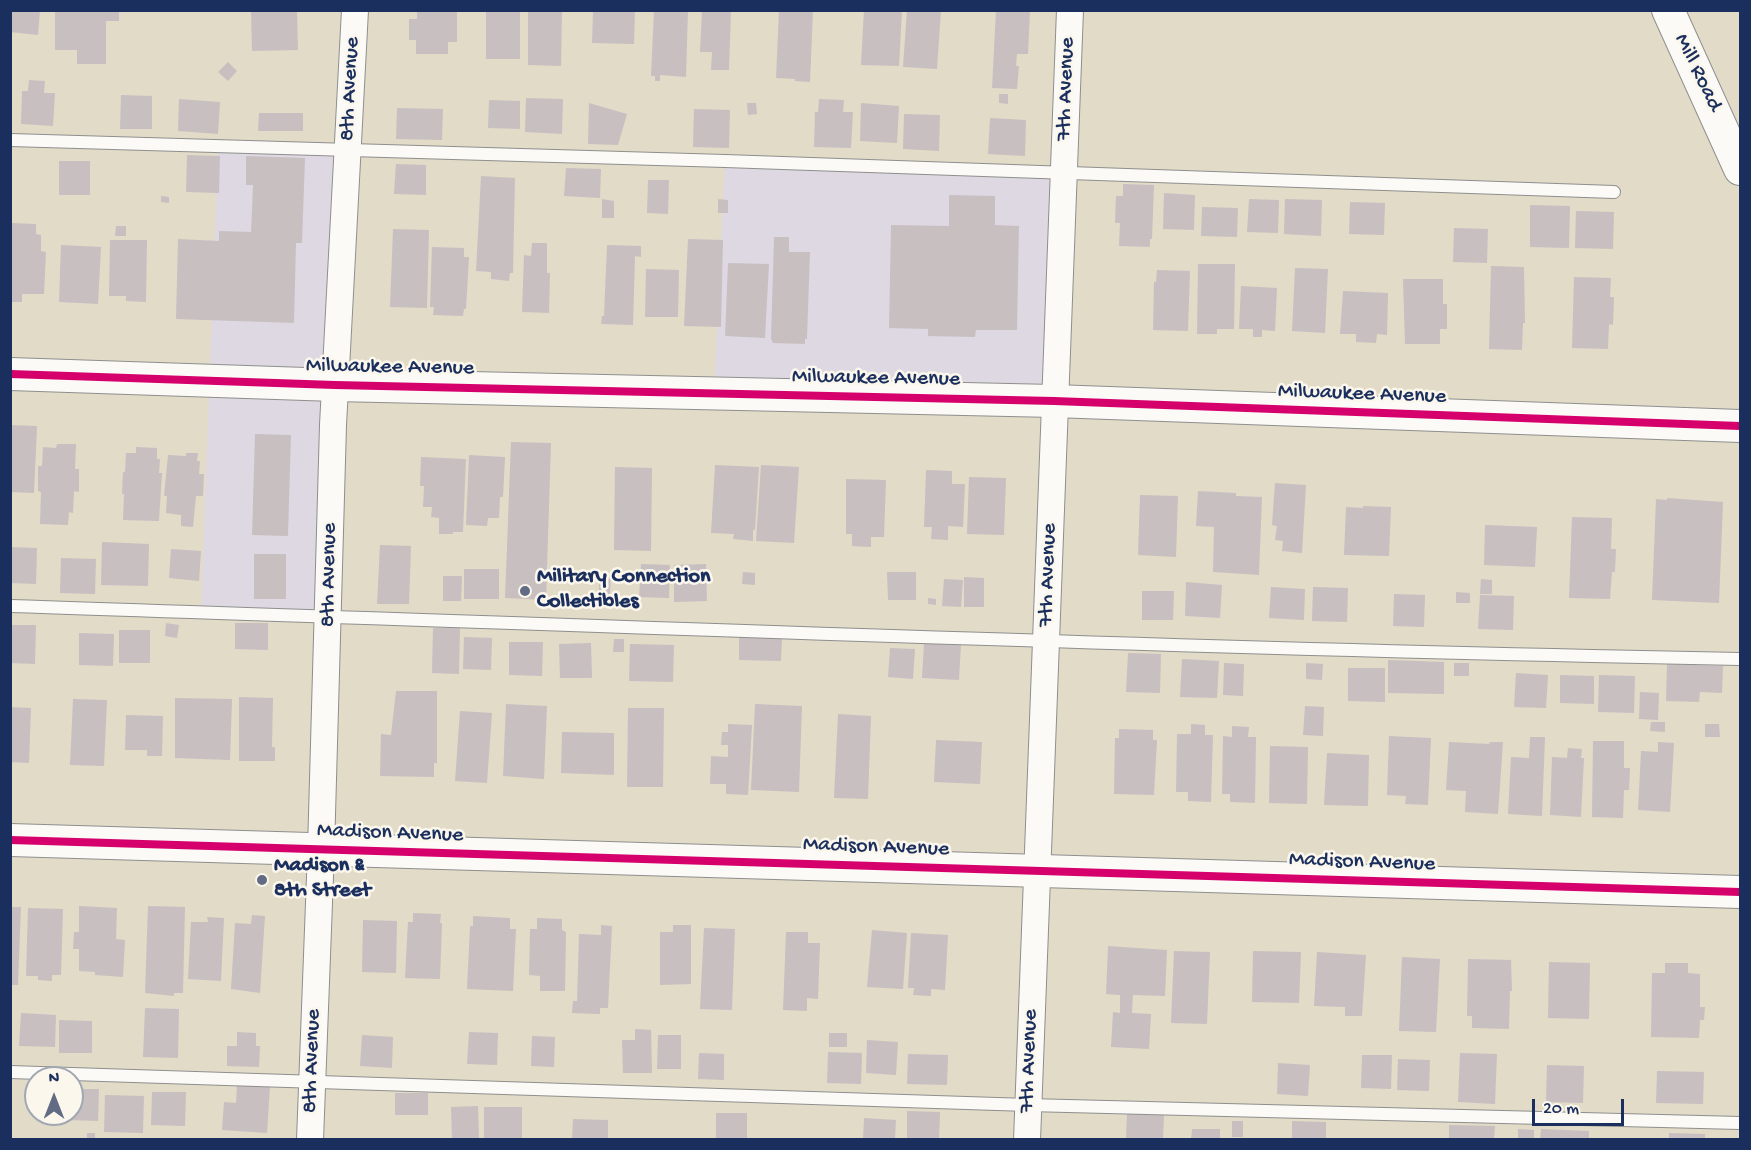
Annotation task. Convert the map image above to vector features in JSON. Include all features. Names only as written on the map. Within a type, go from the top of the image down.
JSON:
[{"type":"street","name":"8th Avenue","points":[[310,1140],[335,385],[355,10]]},
{"type":"street","name":"7th Avenue","points":[[1027,1140],[1070,10]]},
{"type":"street","name":"Mill Road","points":[[1668,10],[1740,169]]},
{"type":"street","name":"Milwaukee Avenue","points":[[10,374],[335,385],[1054,401],[1740,426]]},
{"type":"street","name":"Madison Avenue","points":[[10,840],[1740,892]]},
{"type":"lane","points":[[10,140],[218,148],[725,161],[1614,192]]},
{"type":"lane","points":[[10,606],[1046,642],[1740,659]]},
{"type":"lane","points":[[10,1072],[1028,1105],[1740,1123]]},
{"type":"shaded area","points":[[218,148],[348,150],[329,616],[201,612]]},
{"type":"shaded area","points":[[725,161],[1064,174],[1054,401],[714,393]]},
{"type":"building","points":[[10,10],[40,10],[38,35],[10,32]]},
{"type":"building","points":[[55,10],[119,10],[119,21],[106,21],[106,64],[77,64],[77,50],[55,50]]},
{"type":"building","points":[[251,10],[297,10],[298,50],[252,51]]},
{"type":"building","points":[[417,10],[457,10],[457,42],[448,42],[448,54],[416,54],[416,40],[409,40],[409,19],[417,19]]},
{"type":"building","points":[[486,10],[520,10],[520,59],[486,59]]},
{"type":"building","points":[[528,10],[562,10],[561,66],[528,65]]},
{"type":"building","points":[[593,10],[635,10],[634,44],[592,43]]},
{"type":"building","points":[[654,10],[688,10],[686,77],[660,75],[660,81],[655,81],[655,76],[651,76]]},
{"type":"building","points":[[702,10],[731,10],[729,70],[711,70],[712,52],[700,52]]},
{"type":"building","points":[[779,10],[813,10],[810,82],[776,78]]},
{"type":"building","points":[[864,10],[902,10],[899,66],[861,65]]},
{"type":"building","points":[[907,10],[941,10],[937,69],[903,67]]},
{"type":"building","points":[[996,10],[1030,10],[1028,54],[1017,54],[1016,66],[1019,66],[1017,89],[992,88]]},
{"type":"building","points":[[228,62],[237,71],[228,81],[218,72]]},
{"type":"building","points":[[29,80],[45,81],[44,93],[55,93],[53,126],[21,124],[22,91],[28,91]]},
{"type":"building","points":[[999,94],[1008,94],[1008,104],[999,103]]},
{"type":"building","points":[[121,95],[152,96],[152,129],[120,129]]},
{"type":"building","points":[[526,98],[563,99],[562,134],[525,132]]},
{"type":"building","points":[[179,99],[220,102],[218,134],[178,131]]},
{"type":"building","points":[[819,99],[844,100],[843,112],[853,112],[851,148],[814,147],[815,112],[818,112]]},
{"type":"building","points":[[489,100],[520,101],[520,129],[488,128]]},
{"type":"building","points":[[589,103],[627,114],[618,145],[588,144]]},
{"type":"building","points":[[747,103],[756,103],[757,114],[748,115]]},
{"type":"building","points":[[861,103],[899,106],[897,143],[860,141]]},
{"type":"building","points":[[397,108],[443,109],[442,140],[396,139]]},
{"type":"building","points":[[694,109],[730,110],[729,148],[693,147]]},
{"type":"building","points":[[259,113],[303,113],[303,131],[258,131]]},
{"type":"building","points":[[904,114],[940,115],[939,151],[903,149]]},
{"type":"building","points":[[990,118],[1026,120],[1025,156],[988,154]]},
{"type":"building","points":[[187,155],[220,156],[219,193],[186,192]]},
{"type":"building","points":[[246,156],[305,158],[302,243],[296,243],[294,323],[176,319],[178,239],[219,241],[219,231],[251,232],[253,185],[246,185]]},
{"type":"building","points":[[59,161],[90,161],[90,195],[59,195]]},
{"type":"building","points":[[396,164],[426,165],[426,195],[394,194]]},
{"type":"building","points":[[566,168],[601,169],[600,198],[564,196]]},
{"type":"building","points":[[481,176],[515,178],[513,273],[510,273],[509,281],[491,279],[491,272],[476,271]]},
{"type":"building","points":[[648,180],[669,180],[668,214],[647,213]]},
{"type":"building","points":[[1123,184],[1154,185],[1150,247],[1119,246],[1120,223],[1115,223],[1116,196],[1123,196]]},
{"type":"building","points":[[1164,193],[1195,195],[1194,230],[1163,229]]},
{"type":"building","points":[[949,195],[995,196],[995,225],[1019,226],[1017,330],[976,330],[975,337],[928,336],[928,329],[889,328],[891,225],[949,226]]},
{"type":"building","points":[[161,196],[169,197],[169,203],[161,202]]},
{"type":"building","points":[[602,199],[614,201],[614,218],[602,218]]},
{"type":"building","points":[[718,199],[728,200],[728,213],[718,213]]},
{"type":"building","points":[[1249,199],[1279,200],[1278,233],[1247,232]]},
{"type":"building","points":[[1285,199],[1322,200],[1321,236],[1284,234]]},
{"type":"building","points":[[1350,202],[1385,203],[1384,235],[1349,234]]},
{"type":"building","points":[[1530,205],[1570,206],[1569,248],[1530,247]]},
{"type":"building","points":[[1202,207],[1238,208],[1237,237],[1201,236]]},
{"type":"building","points":[[1576,211],[1614,212],[1613,249],[1575,248]]},
{"type":"building","points":[[11,223],[36,224],[36,234],[41,235],[41,251],[46,252],[44,294],[22,294],[22,302],[10,302]]},
{"type":"building","points":[[116,226],[126,226],[126,236],[115,236]]},
{"type":"building","points":[[1454,228],[1488,229],[1487,263],[1453,262]]},
{"type":"building","points":[[393,229],[429,230],[427,308],[390,307]]},
{"type":"building","points":[[774,237],[789,237],[789,252],[810,252],[805,344],[773,343],[771,339]]},
{"type":"building","points":[[688,239],[723,240],[721,327],[684,326]]},
{"type":"building","points":[[110,240],[147,240],[146,302],[126,301],[126,296],[109,296]]},
{"type":"building","points":[[532,243],[547,243],[547,273],[550,273],[549,313],[522,312],[524,255],[531,256]]},
{"type":"building","points":[[61,245],[101,247],[98,304],[59,302]]},
{"type":"building","points":[[607,245],[641,246],[641,257],[635,256],[633,325],[601,324],[602,316],[604,316]]},
{"type":"building","points":[[432,247],[464,248],[464,257],[469,257],[466,309],[464,309],[463,316],[433,315],[434,307],[430,307]]},
{"type":"building","points":[[728,263],[769,264],[765,338],[725,336]]},
{"type":"building","points":[[1198,264],[1235,264],[1234,329],[1217,329],[1217,334],[1197,334]]},
{"type":"building","points":[[1491,266],[1524,267],[1525,323],[1523,323],[1522,350],[1489,349]]},
{"type":"building","points":[[1295,268],[1328,269],[1325,333],[1292,331]]},
{"type":"building","points":[[646,269],[679,270],[678,317],[645,317]]},
{"type":"building","points":[[1157,270],[1190,271],[1188,331],[1153,330],[1154,282],[1156,282]]},
{"type":"building","points":[[1574,277],[1611,278],[1610,297],[1614,297],[1613,325],[1609,324],[1608,349],[1572,348]]},
{"type":"building","points":[[1403,279],[1443,279],[1443,304],[1447,304],[1447,329],[1440,329],[1440,344],[1405,344]]},
{"type":"building","points":[[1241,286],[1277,288],[1275,331],[1262,330],[1262,337],[1253,337],[1253,329],[1239,329]]},
{"type":"building","points":[[1343,291],[1388,293],[1387,335],[1377,334],[1376,343],[1356,342],[1356,334],[1340,334]]},
{"type":"building","points":[[10,425],[37,426],[34,493],[10,492]]},
{"type":"building","points":[[255,434],[291,435],[288,536],[252,535]]},
{"type":"building","points":[[511,442],[551,443],[546,600],[505,598]]},
{"type":"building","points":[[57,444],[76,444],[75,469],[79,469],[79,492],[74,491],[73,513],[69,512],[68,525],[40,524],[41,492],[38,491],[38,466],[42,466],[43,447],[56,448]]},
{"type":"building","points":[[136,447],[157,448],[157,459],[160,459],[159,473],[162,473],[159,521],[123,520],[124,494],[122,494],[126,453],[136,453]]},
{"type":"building","points":[[186,453],[198,453],[199,474],[204,474],[203,496],[196,496],[193,527],[181,526],[181,515],[166,513],[167,496],[164,496],[168,455],[186,456]]},
{"type":"building","points":[[469,455],[505,457],[503,497],[500,497],[499,518],[488,518],[487,526],[466,525]]},
{"type":"building","points":[[421,457],[466,459],[463,532],[439,534],[439,518],[431,517],[432,507],[423,507],[424,486],[420,486]]},
{"type":"building","points":[[715,465],[759,467],[753,541],[733,539],[734,534],[711,533]]},
{"type":"building","points":[[761,465],[799,467],[794,543],[756,541]]},
{"type":"building","points":[[615,467],[652,468],[651,551],[614,550]]},
{"type":"building","points":[[926,470],[952,471],[952,484],[965,484],[963,527],[948,526],[948,540],[931,539],[932,527],[924,527]]},
{"type":"building","points":[[969,477],[1006,478],[1004,535],[967,534]]},
{"type":"building","points":[[846,479],[886,480],[884,537],[871,537],[871,547],[852,546],[852,534],[846,534]]},
{"type":"building","points":[[1275,483],[1306,485],[1302,553],[1282,551],[1283,541],[1275,540],[1277,526],[1272,525]]},
{"type":"building","points":[[1198,491],[1262,497],[1259,575],[1213,572],[1214,527],[1196,526]]},
{"type":"building","points":[[1140,495],[1178,496],[1176,557],[1138,555]]},
{"type":"building","points":[[1667,498],[1723,502],[1719,603],[1652,600],[1656,499],[1667,500]]},
{"type":"building","points":[[1363,506],[1391,507],[1389,556],[1344,555],[1346,507],[1363,508]]},
{"type":"building","points":[[1572,517],[1612,518],[1611,549],[1616,549],[1610,599],[1569,598]]},
{"type":"building","points":[[1485,525],[1537,527],[1535,567],[1484,565]]},
{"type":"building","points":[[102,542],[149,544],[148,586],[101,585]]},
{"type":"building","points":[[380,545],[411,546],[409,604],[377,604]]},
{"type":"building","points":[[10,547],[37,548],[36,584],[10,583]]},
{"type":"building","points":[[171,549],[201,551],[199,581],[169,578]]},
{"type":"building","points":[[254,554],[286,554],[286,599],[254,599]]},
{"type":"building","points":[[61,558],[96,559],[95,594],[60,593]]},
{"type":"building","points":[[641,564],[670,565],[669,598],[639,597]]},
{"type":"building","points":[[706,564],[707,601],[674,602],[674,565]]},
{"type":"building","points":[[464,569],[499,569],[499,599],[464,599]]},
{"type":"building","points":[[743,572],[755,573],[755,585],[742,584]]},
{"type":"building","points":[[887,572],[916,572],[916,600],[888,600]]},
{"type":"building","points":[[443,576],[462,576],[461,601],[443,601]]},
{"type":"building","points":[[599,576],[611,576],[610,594],[599,594]]},
{"type":"building","points":[[964,577],[984,578],[984,607],[964,607]]},
{"type":"building","points":[[944,579],[963,580],[961,607],[942,606]]},
{"type":"building","points":[[1481,579],[1492,580],[1492,594],[1480,594]]},
{"type":"building","points":[[1186,582],[1222,585],[1220,618],[1185,616]]},
{"type":"building","points":[[1271,587],[1305,589],[1304,620],[1269,618]]},
{"type":"building","points":[[1313,587],[1348,588],[1347,622],[1312,621]]},
{"type":"building","points":[[1142,591],[1174,591],[1173,620],[1142,620]]},
{"type":"building","points":[[1456,592],[1470,593],[1470,603],[1456,603]]},
{"type":"building","points":[[1394,594],[1425,595],[1424,627],[1393,626]]},
{"type":"building","points":[[1480,595],[1514,596],[1513,630],[1478,629]]},
{"type":"building","points":[[928,598],[936,599],[936,605],[928,604]]},
{"type":"building","points":[[166,623],[179,625],[177,638],[165,636]]},
{"type":"building","points":[[235,623],[268,623],[268,650],[235,649]]},
{"type":"building","points":[[10,625],[36,625],[35,664],[10,663]]},
{"type":"building","points":[[433,628],[460,628],[459,674],[432,673]]},
{"type":"building","points":[[119,630],[150,630],[150,663],[119,663]]},
{"type":"building","points":[[79,633],[114,634],[113,666],[79,665]]},
{"type":"building","points":[[464,637],[492,638],[491,670],[463,669]]},
{"type":"building","points":[[739,637],[782,638],[781,661],[739,660]]},
{"type":"building","points":[[614,639],[624,639],[624,652],[613,652]]},
{"type":"building","points":[[509,642],[543,642],[542,676],[509,675]]},
{"type":"building","points":[[591,643],[592,678],[560,678],[559,644]]},
{"type":"building","points":[[924,643],[961,645],[959,680],[922,678]]},
{"type":"building","points":[[630,644],[674,645],[673,682],[629,681]]},
{"type":"building","points":[[890,648],[915,649],[913,679],[888,677]]},
{"type":"building","points":[[1128,653],[1161,654],[1160,693],[1126,692]]},
{"type":"building","points":[[1182,659],[1219,661],[1217,698],[1180,697]]},
{"type":"building","points":[[1388,660],[1444,662],[1444,694],[1388,693]]},
{"type":"building","points":[[1224,663],[1244,664],[1243,696],[1223,695]]},
{"type":"building","points":[[1306,663],[1323,664],[1322,680],[1306,679]]},
{"type":"building","points":[[1454,663],[1469,663],[1469,676],[1454,676]]},
{"type":"building","points":[[1667,664],[1723,666],[1722,693],[1700,692],[1699,702],[1666,701]]},
{"type":"building","points":[[1348,668],[1385,668],[1385,702],[1348,701]]},
{"type":"building","points":[[1516,673],[1548,675],[1546,708],[1514,707]]},
{"type":"building","points":[[1560,675],[1594,676],[1594,704],[1560,703]]},
{"type":"building","points":[[1599,675],[1635,676],[1634,713],[1598,712]]},
{"type":"building","points":[[396,691],[437,691],[437,763],[434,763],[434,777],[380,776],[381,734],[391,735]]},
{"type":"building","points":[[1640,692],[1659,693],[1658,720],[1639,719]]},
{"type":"building","points":[[239,697],[273,698],[272,747],[275,747],[275,761],[239,761]]},
{"type":"building","points":[[175,698],[232,699],[230,760],[175,758]]},
{"type":"building","points":[[73,699],[107,700],[104,766],[70,765]]},
{"type":"building","points":[[506,704],[547,706],[544,779],[503,776]]},
{"type":"building","points":[[755,704],[802,706],[799,792],[751,790]]},
{"type":"building","points":[[1305,706],[1324,707],[1323,736],[1303,735]]},
{"type":"building","points":[[10,707],[31,708],[29,763],[10,762]]},
{"type":"building","points":[[628,708],[664,708],[663,787],[627,787]]},
{"type":"building","points":[[460,711],[492,713],[487,783],[455,781]]},
{"type":"building","points":[[838,714],[871,716],[868,799],[834,798]]},
{"type":"building","points":[[126,715],[163,716],[162,756],[147,756],[147,750],[125,750]]},
{"type":"building","points":[[1651,722],[1665,722],[1665,732],[1650,731]]},
{"type":"building","points":[[728,724],[752,725],[748,795],[726,794],[726,784],[710,784],[711,756],[728,757],[728,745],[721,745],[722,732],[728,732]]},
{"type":"building","points":[[1191,724],[1205,725],[1205,735],[1213,735],[1211,802],[1188,801],[1188,792],[1176,792],[1177,734],[1191,734]]},
{"type":"building","points":[[1705,724],[1719,724],[1720,737],[1705,737]]},
{"type":"building","points":[[1232,726],[1249,727],[1248,737],[1256,737],[1255,803],[1230,802],[1230,794],[1222,794],[1223,736],[1232,737]]},
{"type":"building","points":[[1119,729],[1153,730],[1153,740],[1157,740],[1154,795],[1114,794],[1115,738],[1119,738]]},
{"type":"building","points":[[562,732],[614,733],[614,775],[561,773]]},
{"type":"building","points":[[1389,736],[1431,738],[1428,805],[1405,804],[1406,796],[1387,795]]},
{"type":"building","points":[[1530,737],[1545,737],[1542,816],[1508,814],[1511,757],[1529,758]]},
{"type":"building","points":[[936,740],[982,742],[980,784],[934,782]]},
{"type":"building","points":[[1593,741],[1624,741],[1624,768],[1630,768],[1629,790],[1624,790],[1623,818],[1592,817]]},
{"type":"building","points":[[1449,742],[1489,744],[1490,742],[1503,742],[1498,814],[1465,812],[1466,791],[1446,790]]},
{"type":"building","points":[[1658,742],[1674,743],[1670,812],[1638,810],[1641,751],[1658,752]]},
{"type":"building","points":[[1270,746],[1308,747],[1307,804],[1269,803]]},
{"type":"building","points":[[1568,748],[1582,749],[1581,758],[1584,758],[1581,817],[1550,815],[1552,757],[1567,758]]},
{"type":"building","points":[[1327,753],[1369,755],[1368,806],[1324,805]]},
{"type":"building","points":[[79,906],[117,908],[116,939],[125,940],[123,977],[95,975],[95,972],[79,971],[79,949],[73,949],[74,932],[79,932]]},
{"type":"building","points":[[148,906],[185,907],[183,993],[174,993],[174,996],[145,993]]},
{"type":"building","points":[[10,907],[21,907],[18,985],[10,985]]},
{"type":"building","points":[[28,908],[63,909],[61,975],[52,975],[52,981],[38,980],[38,976],[26,976]]},
{"type":"building","points":[[413,913],[441,914],[440,979],[405,978],[408,922],[413,922]]},
{"type":"building","points":[[252,915],[265,916],[260,993],[231,989],[235,923],[251,924]]},
{"type":"building","points":[[473,916],[510,918],[510,929],[516,929],[513,991],[467,989],[470,926],[473,926]]},
{"type":"building","points":[[207,917],[224,918],[221,981],[188,979],[191,922],[208,922]]},
{"type":"building","points":[[537,918],[562,919],[562,930],[566,932],[565,991],[540,991],[540,976],[529,975],[530,929],[537,929]]},
{"type":"building","points":[[363,920],[397,921],[396,973],[362,972]]},
{"type":"building","points":[[601,925],[612,926],[608,1008],[600,1008],[600,1014],[572,1013],[573,1001],[577,1001],[579,934],[601,935]]},
{"type":"building","points":[[673,925],[691,925],[691,984],[660,985],[660,932],[673,932]]},
{"type":"building","points":[[704,928],[735,929],[732,1010],[700,1009]]},
{"type":"building","points":[[872,930],[907,933],[903,989],[867,987]]},
{"type":"building","points":[[786,932],[808,932],[808,943],[820,943],[818,999],[807,998],[807,1011],[783,1010]]},
{"type":"building","points":[[911,933],[948,935],[945,990],[931,989],[931,996],[913,995],[914,988],[908,988]]},
{"type":"building","points":[[1108,946],[1167,950],[1165,996],[1133,995],[1132,1013],[1151,1014],[1149,1049],[1111,1047],[1113,1012],[1120,1013],[1120,995],[1106,994]]},
{"type":"building","points":[[1174,951],[1210,952],[1207,1024],[1171,1023]]},
{"type":"building","points":[[1253,951],[1301,952],[1299,1003],[1252,1002]]},
{"type":"building","points":[[1317,952],[1366,955],[1362,1016],[1345,1016],[1345,1007],[1314,1006]]},
{"type":"building","points":[[1402,957],[1440,959],[1436,1032],[1399,1031]]},
{"type":"building","points":[[1468,959],[1511,960],[1512,991],[1510,991],[1509,1029],[1472,1028],[1472,1016],[1467,1016]]},
{"type":"building","points":[[1549,962],[1590,963],[1589,1019],[1548,1018]]},
{"type":"building","points":[[1665,963],[1688,963],[1688,973],[1700,974],[1700,1007],[1705,1007],[1704,1020],[1700,1020],[1699,1038],[1651,1037],[1652,973],[1665,973]]},
{"type":"building","points":[[145,1008],[179,1009],[178,1058],[143,1057]]},
{"type":"building","points":[[21,1013],[56,1015],[55,1047],[19,1046]]},
{"type":"building","points":[[59,1020],[92,1021],[92,1053],[59,1053]]},
{"type":"building","points":[[635,1029],[651,1030],[652,1073],[623,1073],[622,1040],[635,1040]]},
{"type":"building","points":[[237,1032],[256,1033],[256,1046],[260,1046],[259,1067],[227,1066],[227,1046],[237,1046]]},
{"type":"building","points":[[469,1032],[498,1033],[497,1065],[467,1064]]},
{"type":"building","points":[[829,1033],[847,1033],[847,1047],[829,1047]]},
{"type":"building","points":[[362,1035],[393,1037],[392,1068],[360,1066]]},
{"type":"building","points":[[658,1035],[681,1035],[681,1069],[657,1069]]},
{"type":"building","points":[[532,1036],[555,1037],[554,1067],[531,1066]]},
{"type":"building","points":[[867,1040],[898,1042],[896,1075],[866,1073]]},
{"type":"building","points":[[828,1052],[862,1053],[861,1084],[827,1083]]},
{"type":"building","points":[[699,1053],[724,1054],[724,1080],[698,1079]]},
{"type":"building","points":[[1460,1053],[1497,1054],[1495,1104],[1458,1102]]},
{"type":"building","points":[[908,1054],[948,1055],[947,1085],[907,1084]]},
{"type":"building","points":[[1362,1055],[1392,1055],[1391,1089],[1361,1088]]},
{"type":"building","points":[[1398,1059],[1430,1060],[1429,1091],[1397,1090]]},
{"type":"building","points":[[1278,1063],[1310,1065],[1308,1096],[1277,1094]]},
{"type":"building","points":[[1547,1065],[1584,1066],[1583,1103],[1546,1102]]},
{"type":"building","points":[[1657,1071],[1704,1072],[1703,1104],[1656,1103]]},
{"type":"building","points":[[237,1084],[270,1086],[267,1133],[222,1130],[224,1102],[236,1103]]},
{"type":"building","points":[[84,1089],[99,1089],[98,1121],[84,1121]]},
{"type":"building","points":[[152,1092],[186,1092],[185,1126],[151,1125]]},
{"type":"building","points":[[395,1093],[428,1093],[428,1115],[395,1115]]},
{"type":"building","points":[[105,1095],[144,1096],[143,1133],[104,1132]]},
{"type":"building","points":[[478,1106],[479,1140],[452,1140],[451,1107]]},
{"type":"building","points":[[484,1107],[522,1107],[522,1140],[484,1140]]},
{"type":"building","points":[[907,1111],[940,1112],[939,1140],[907,1140]]},
{"type":"building","points":[[716,1113],[747,1113],[747,1140],[716,1140]]},
{"type":"building","points":[[1127,1113],[1164,1114],[1163,1140],[1126,1140]]},
{"type":"building","points":[[864,1118],[896,1120],[895,1140],[863,1140]]},
{"type":"building","points":[[573,1119],[608,1120],[608,1140],[572,1140]]},
{"type":"building","points":[[1232,1121],[1243,1121],[1243,1137],[1232,1137]]},
{"type":"building","points":[[1292,1121],[1326,1122],[1326,1140],[1292,1140]]},
{"type":"building","points":[[1449,1125],[1495,1126],[1494,1140],[1449,1140]]},
{"type":"building","points":[[1192,1129],[1220,1129],[1220,1140],[1191,1140]]},
{"type":"building","points":[[1518,1129],[1534,1130],[1534,1140],[1518,1140]]},
{"type":"building","points":[[1541,1129],[1589,1131],[1589,1140],[1540,1140]]},
{"type":"building","points":[[87,1133],[95,1133],[95,1140],[87,1140]]},
{"type":"building","points":[[1669,1133],[1705,1134],[1705,1140],[1669,1140]]},
{"type":"cycle path","points":[[10,374],[335,385],[1054,401],[1740,426]]},
{"type":"cycle path","points":[[10,840],[1740,892]]},
{"type":"place","name":"Military Connection Collectibles","points":[[525,591]]},
{"type":"place","name":"Madison & 8th Street","points":[[262,880]]}]
